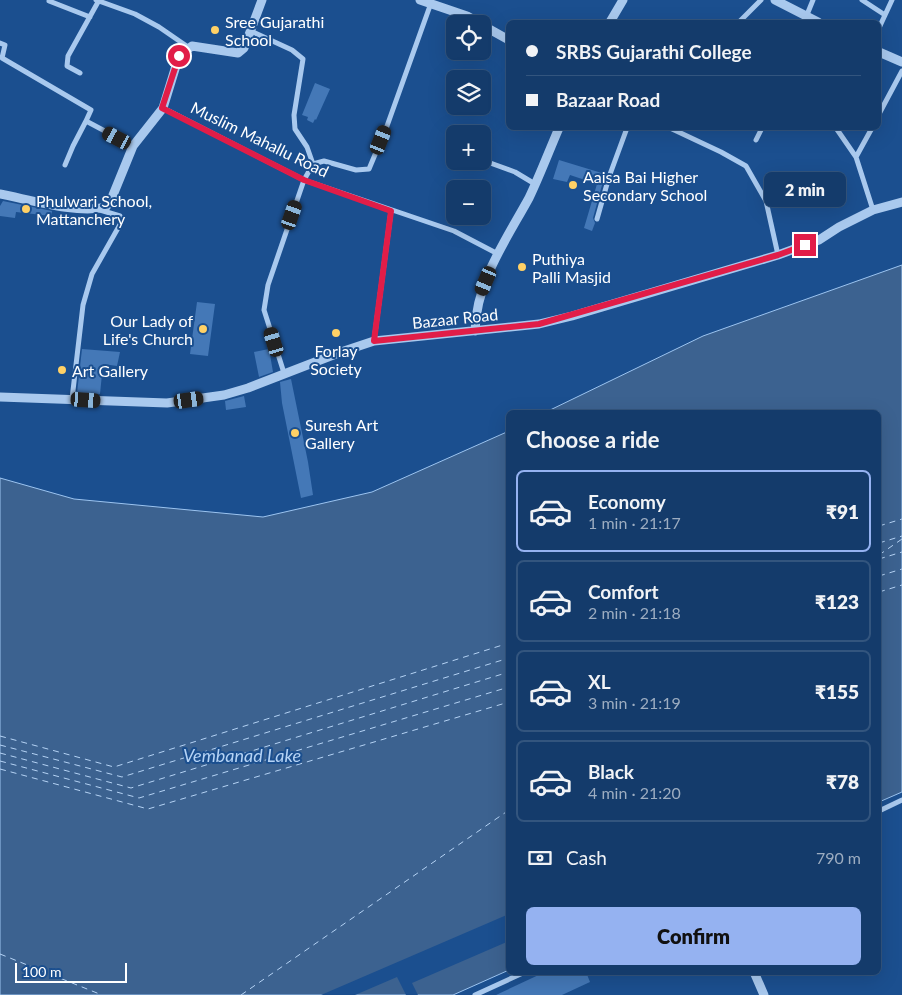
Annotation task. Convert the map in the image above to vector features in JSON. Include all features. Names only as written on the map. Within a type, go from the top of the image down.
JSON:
[{"type":"street","points":[[80,73],[67,66],[68,56],[97,1],[135,14],[159,26],[188,47],[238,53],[244,48],[262,0]]},
{"type":"street","points":[[420,0],[464,15]]},
{"type":"street","points":[[611,20],[623,0]]},
{"type":"street","points":[[741,20],[761,0]]},
{"type":"street","points":[[775,0],[804,20],[813,0]]},
{"type":"street","points":[[862,0],[885,15]]},
{"type":"street","points":[[881,24],[892,0]]},
{"type":"street","points":[[49,1],[90,17]]},
{"type":"street","points":[[284,373],[264,310],[268,285],[304,180],[313,164],[324,161],[356,170],[369,169],[387,126],[431,3]]},
{"type":"street","points":[[491,29],[506,38]]},
{"type":"street","points":[[251,30],[292,50],[303,59],[294,115],[295,129],[307,147],[313,164]]},
{"type":"street","points":[[0,43],[5,45],[2,58],[91,110],[65,165]]},
{"type":"street","points":[[0,194],[79,209],[106,207],[111,200],[133,146],[162,108],[179,56],[188,47]]},
{"type":"street","points":[[881,53],[902,62]]},
{"type":"street","points":[[881,110],[902,70]]},
{"type":"street","name":"Muslim Mahallu Road","points":[[162,108],[304,180],[454,231],[498,254]]},
{"type":"street","points":[[86,121],[133,146]]},
{"type":"street","points":[[474,331],[475,314],[480,295],[498,254],[535,184],[558,130]]},
{"type":"street","points":[[597,219],[609,177],[626,130]]},
{"type":"street","points":[[674,130],[722,152],[746,166],[766,201],[778,255]]},
{"type":"street","points":[[756,140],[761,130]]},
{"type":"street","points":[[837,130],[856,157],[873,210]]},
{"type":"street","points":[[856,157],[871,130]]},
{"type":"street","points":[[491,163],[515,172],[535,184]]},
{"type":"street","name":"Bazaar Road","points":[[0,397],[167,403],[224,394],[248,388],[374,341],[539,324],[778,255],[819,240],[839,227],[873,210],[902,202]]},
{"type":"street","points":[[72,399],[83,305],[92,274],[122,221],[120,216],[97,209]]},
{"type":"street","points":[[374,341],[391,211]]},
{"type":"street","points":[[881,810],[902,800]]},
{"type":"street","points":[[475,995],[518,975]]},
{"type":"street","points":[[755,975],[764,995]]},
{"type":"water","points":[[902,265],[902,792],[881,801],[881,410],[550,410],[703,336]]},
{"type":"water","name":"Vembanad Lake","points":[[506,432],[506,971],[453,995],[0,995],[0,478],[74,499],[263,517],[372,492]]},
{"type":"pier","points":[[506,915],[506,942],[412,983],[418,995],[406,995],[397,977],[355,995],[321,995]]},
{"type":"building","points":[[315,83],[330,89],[313,123],[307,120],[308,117],[302,115]]},
{"type":"building","points":[[559,160],[605,174],[593,218],[595,223],[592,231],[584,228],[597,184],[570,175],[567,182],[553,179]]},
{"type":"building","name":"Phulwari School, Mattanchery","points":[[3,201],[52,211],[51,216],[16,212],[15,218],[0,216],[0,206]]},
{"type":"building","name":"Our Lady of Life's Church","points":[[197,302],[215,304],[208,356],[190,354]]},
{"type":"building","points":[[82,349],[120,352],[117,366],[103,364],[100,394],[77,393]]},
{"type":"building","points":[[269,349],[273,372],[259,377],[254,352]]},
{"type":"building","name":"Suresh Art Gallery","points":[[291,379],[313,495],[301,498],[282,403],[280,382]]},
{"type":"building","points":[[244,396],[246,407],[226,410],[225,401]]},
{"type":"building","points":[[539,975],[587,975],[590,982],[562,995],[496,995]]},
{"type":"ferry route","points":[[881,525],[902,519]]},
{"type":"ferry route","points":[[881,542],[902,536]]},
{"type":"ferry route","points":[[881,554],[902,539]]},
{"type":"ferry route","points":[[881,558],[902,552]]},
{"type":"ferry route","points":[[881,575],[902,569]]},
{"type":"ferry route","points":[[881,591],[902,585]]},
{"type":"ferry route","points":[[0,736],[114,767],[506,644]]},
{"type":"ferry route","points":[[0,745],[122,777],[506,659]]},
{"type":"ferry route","points":[[0,753],[131,788],[506,673]]},
{"type":"ferry route","points":[[0,761],[139,798],[506,688]]},
{"type":"ferry route","points":[[0,769],[148,809],[506,703]]},
{"type":"ferry route","points":[[241,995],[506,812]]},
{"type":"ferry route","points":[[0,954],[102,995]]},
{"type":"place","name":"Sree Gujarathi School","points":[[215,30]]},
{"type":"place","name":"Aaisa Bai Higher Secondary School","points":[[573,185]]},
{"type":"place","name":"Phulwari School, Mattanchery","points":[[26,209]]},
{"type":"place","name":"Puthiya Palli Masjid","points":[[522,267]]},
{"type":"place","name":"Our Lady of Life's Church","points":[[203,329]]},
{"type":"place","name":"Forlay Society","points":[[336,333]]},
{"type":"place","name":"Art Gallery","points":[[62,370]]},
{"type":"place","name":"Suresh Art Gallery","points":[[295,433]]},
{"type":"route","points":[[179,56],[162,108],[304,180],[391,211],[374,341],[539,324],[778,255],[805,245]]}]
